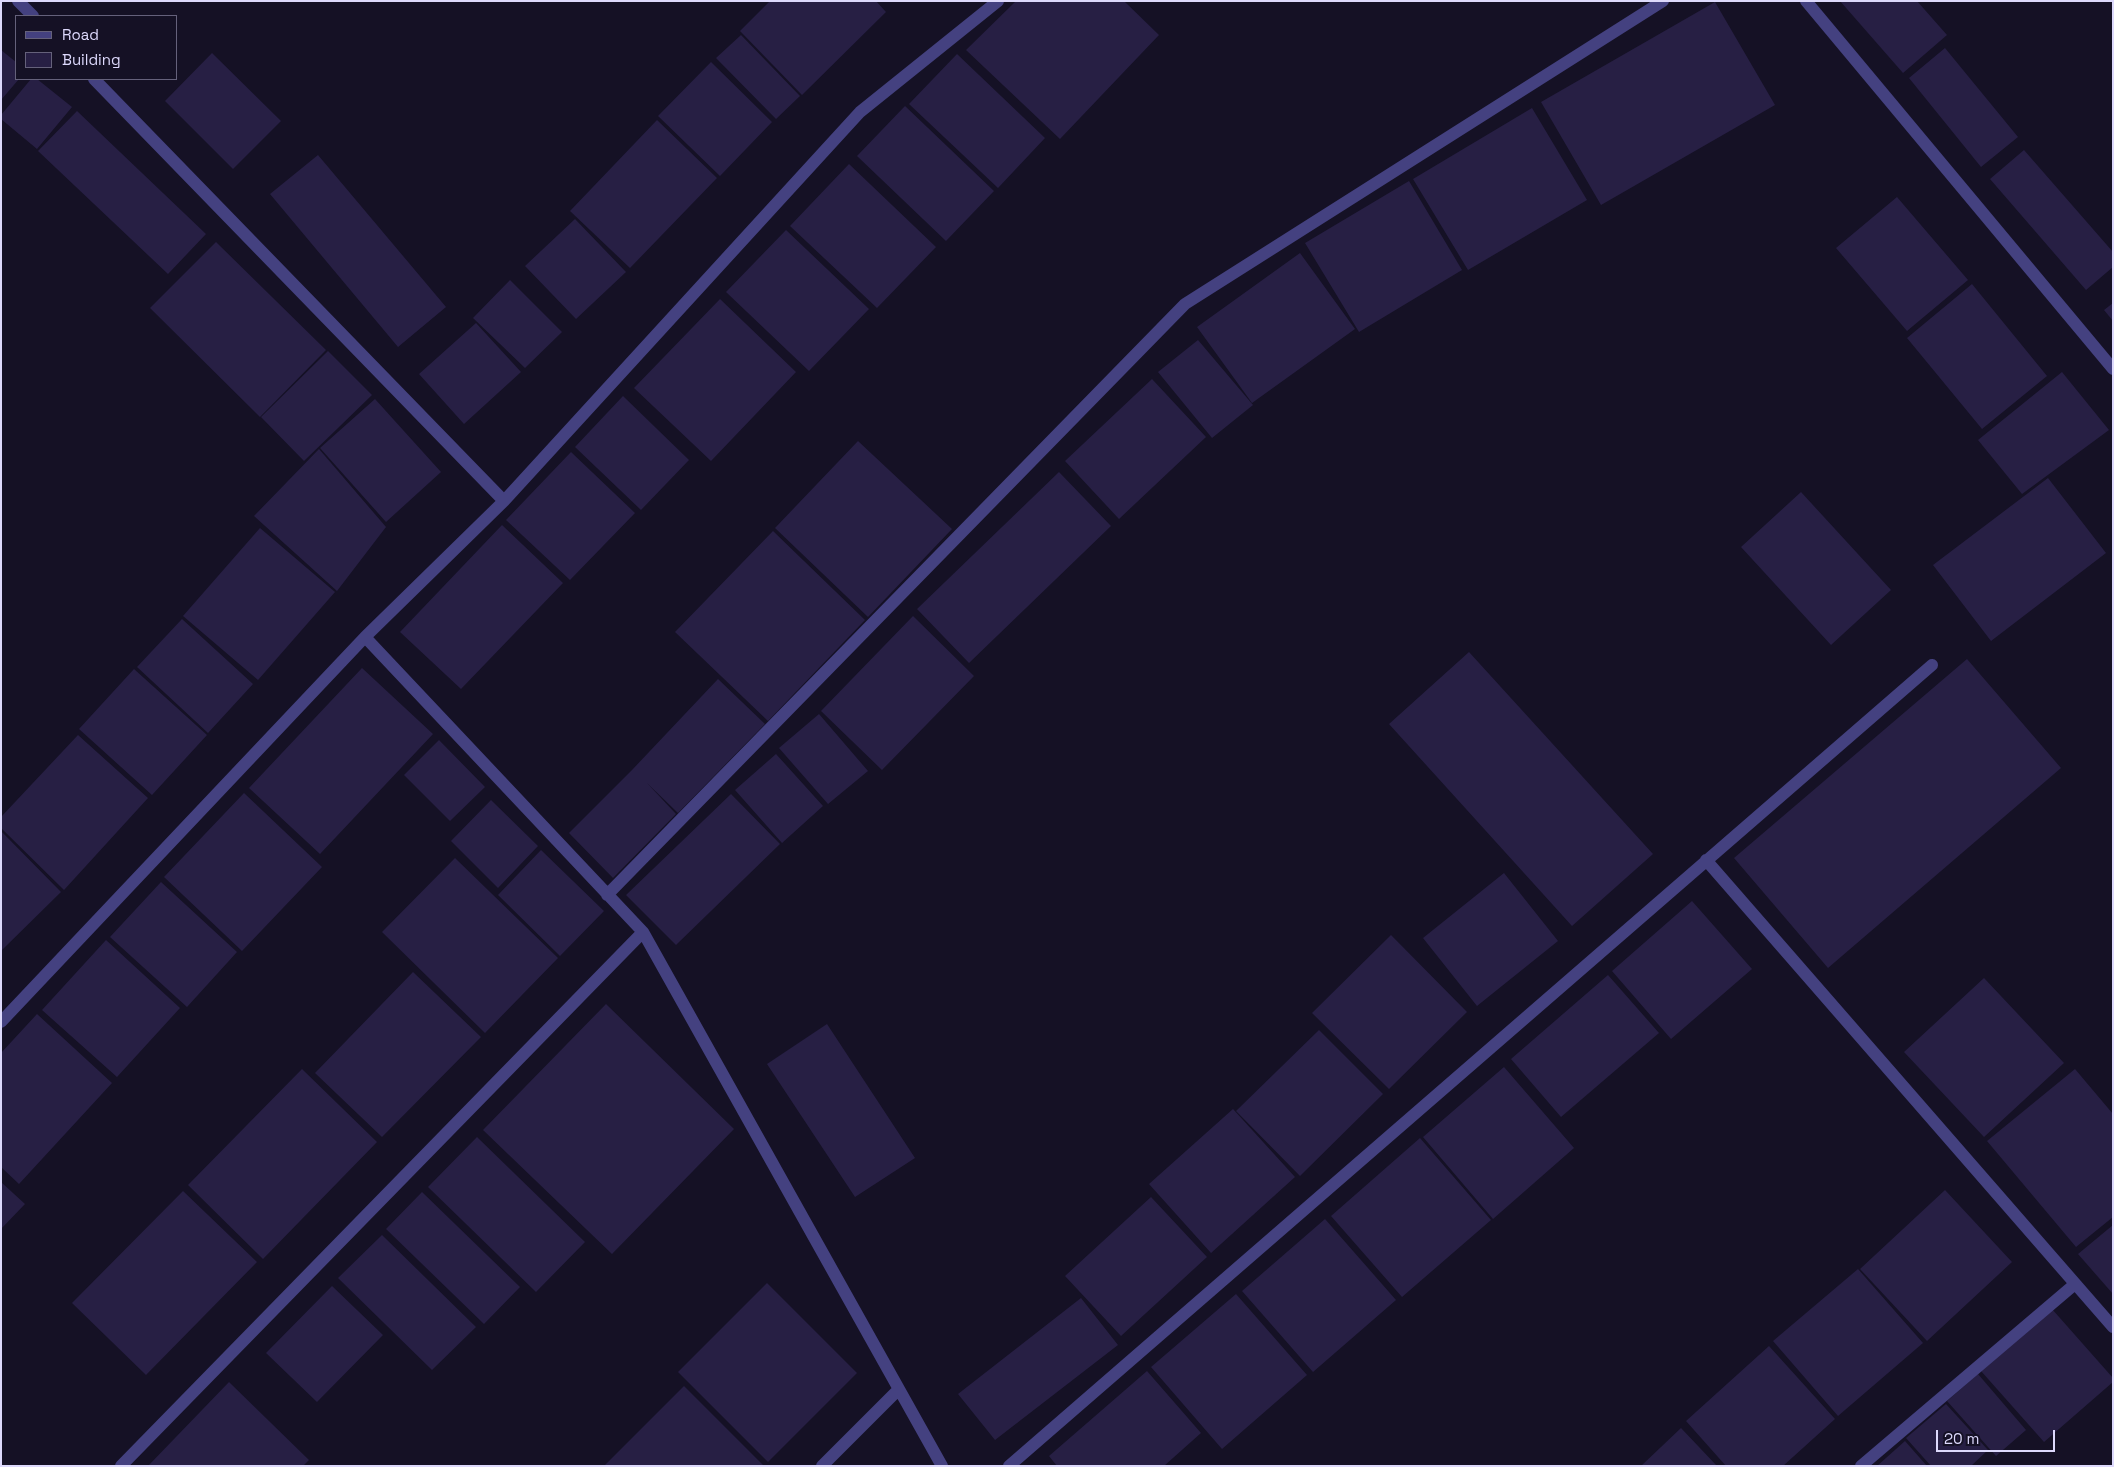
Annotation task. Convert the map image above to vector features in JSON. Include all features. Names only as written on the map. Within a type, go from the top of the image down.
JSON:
[{"type":"street","points":[[18,1],[32,15]]},
{"type":"street","points":[[1,1022],[365,637],[504,502],[860,112],[998,1]]},
{"type":"street","points":[[607,895],[1185,304],[1663,1]]},
{"type":"street","points":[[1806,1],[2113,369]]},
{"type":"street","points":[[95,80],[504,502]]},
{"type":"street","points":[[365,637],[643,932],[942,1466]]},
{"type":"street","points":[[1009,1466],[1932,665]]},
{"type":"street","points":[[1706,860],[2113,1327]]},
{"type":"street","points":[[121,1466],[643,932]]},
{"type":"street","points":[[1861,1466],[2075,1284]]},
{"type":"street","points":[[822,1466],[899,1389]]},
{"type":"building","points":[[770,1],[876,1],[886,12],[802,95],[740,31]]},
{"type":"building","points":[[1016,1],[1124,1],[1159,35],[1060,139],[966,50]]},
{"type":"building","points":[[1840,1],[1917,1],[1947,35],[1903,73]]},
{"type":"building","points":[[1715,2],[1775,105],[1601,205],[1541,102]]},
{"type":"building","points":[[741,35],[800,96],[776,119],[716,58]]},
{"type":"building","points":[[1945,48],[2018,137],[1981,167],[1909,78]]},
{"type":"building","points":[[1,50],[15,61],[15,80],[18,80],[1,100]]},
{"type":"building","points":[[212,53],[281,121],[233,169],[165,101]]},
{"type":"building","points":[[957,54],[1045,138],[998,188],[909,104]]},
{"type":"building","points":[[711,62],[772,122],[720,176],[658,116]]},
{"type":"building","points":[[30,80],[38,80],[72,107],[37,149],[1,119],[1,115]]},
{"type":"building","points":[[905,106],[994,191],[946,241],[857,156]]},
{"type":"building","points":[[1532,108],[1587,200],[1468,270],[1413,179]]},
{"type":"building","points":[[77,111],[206,234],[168,274],[38,151]]},
{"type":"building","points":[[657,120],[717,178],[630,268],[570,211]]},
{"type":"building","points":[[2024,150],[2113,252],[2113,267],[2086,290],[1990,179]]},
{"type":"building","points":[[318,155],[446,307],[398,347],[270,194]]},
{"type":"building","points":[[849,164],[936,247],[877,308],[790,226]]},
{"type":"building","points":[[1409,181],[1462,270],[1359,332],[1305,243]]},
{"type":"building","points":[[1897,197],[1968,280],[1907,331],[1836,248]]},
{"type":"building","points":[[575,219],[626,272],[576,319],[525,266]]},
{"type":"building","points":[[786,230],[869,309],[809,371],[726,292]]},
{"type":"building","points":[[216,242],[326,350],[260,417],[150,308]]},
{"type":"building","points":[[1300,253],[1355,329],[1252,403],[1197,327]]},
{"type":"building","points":[[510,280],[562,332],[525,368],[473,318]]},
{"type":"building","points":[[1972,284],[2047,376],[1982,429],[1907,338]]},
{"type":"building","points":[[720,299],[796,372],[711,461],[634,388]]},
{"type":"building","points":[[2113,303],[2113,321],[2104,310]]},
{"type":"building","points":[[476,323],[521,372],[464,424],[419,374]]},
{"type":"building","points":[[1198,340],[1253,405],[1212,438],[1158,372]]},
{"type":"building","points":[[328,351],[372,395],[304,461],[261,417]]},
{"type":"building","points":[[2062,372],[2109,430],[2022,494],[1978,440]]},
{"type":"building","points":[[1152,379],[1206,437],[1119,519],[1065,461]]},
{"type":"building","points":[[623,396],[689,460],[641,510],[575,447]]},
{"type":"building","points":[[375,399],[441,472],[386,522],[320,448]]},
{"type":"building","points":[[858,441],[952,529],[868,617],[775,528]]},
{"type":"building","points":[[319,449],[386,527],[337,591],[254,516]]},
{"type":"building","points":[[571,452],[635,513],[570,580],[506,520]]},
{"type":"building","points":[[1059,472],[1111,526],[969,663],[917,609]]},
{"type":"building","points":[[2048,478],[2106,553],[1991,641],[1933,565]]},
{"type":"building","points":[[1801,492],[1891,590],[1831,645],[1741,547]]},
{"type":"building","points":[[502,525],[563,583],[461,689],[400,632]]},
{"type":"building","points":[[260,528],[335,592],[258,680],[183,616]]},
{"type":"building","points":[[773,531],[865,620],[768,721],[675,632]]},
{"type":"building","points":[[913,616],[974,676],[882,770],[821,711]]},
{"type":"building","points":[[182,619],[253,684],[208,733],[137,667]]},
{"type":"building","points":[[1469,652],[1653,854],[1572,926],[1389,724]]},
{"type":"building","points":[[1967,659],[2061,768],[1828,968],[1734,858]]},
{"type":"building","points":[[362,668],[433,734],[320,854],[249,788]]},
{"type":"building","points":[[134,669],[207,735],[152,795],[79,729]]},
{"type":"building","points":[[718,679],[765,724],[678,813],[647,783],[676,814],[613,878],[569,833]]},
{"type":"building","points":[[819,714],[868,771],[828,804],[779,748]]},
{"type":"building","points":[[78,735],[148,798],[64,890],[1,828],[1,817]]},
{"type":"building","points":[[439,740],[485,787],[450,821],[404,775]]},
{"type":"building","points":[[776,754],[823,806],[782,843],[735,790]]},
{"type":"building","points":[[244,793],[322,867],[242,951],[164,877]]},
{"type":"building","points":[[731,794],[780,844],[676,945],[626,895]]},
{"type":"building","points":[[491,800],[538,846],[498,888],[451,841]]},
{"type":"building","points":[[1,831],[61,892],[1,951]]},
{"type":"building","points":[[541,850],[604,911],[560,956],[498,895]]},
{"type":"building","points":[[455,858],[558,958],[485,1033],[382,932]]},
{"type":"building","points":[[1504,873],[1558,941],[1477,1006],[1423,938]]},
{"type":"building","points":[[161,882],[237,952],[187,1007],[110,937]]},
{"type":"building","points":[[1692,901],[1752,969],[1671,1039],[1612,971]]},
{"type":"building","points":[[1391,935],[1467,1012],[1389,1089],[1312,1013]]},
{"type":"building","points":[[106,940],[180,1008],[117,1077],[42,1010]]},
{"type":"building","points":[[413,972],[481,1037],[382,1137],[315,1073]]},
{"type":"building","points":[[1608,975],[1659,1033],[1561,1117],[1511,1059]]},
{"type":"building","points":[[1984,978],[2064,1063],[1984,1137],[1904,1052]]},
{"type":"building","points":[[606,1004],[734,1129],[612,1254],[483,1130]]},
{"type":"building","points":[[37,1014],[112,1083],[19,1184],[1,1167],[1,1053]]},
{"type":"building","points":[[827,1024],[915,1158],[855,1197],[767,1064]]},
{"type":"building","points":[[1319,1030],[1383,1094],[1300,1176],[1236,1111]]},
{"type":"building","points":[[1504,1067],[1574,1148],[1493,1219],[1423,1137]]},
{"type":"building","points":[[302,1069],[377,1142],[263,1259],[188,1185]]},
{"type":"building","points":[[2075,1069],[2113,1114],[2113,1217],[2076,1247],[1987,1141]]},
{"type":"building","points":[[1233,1109],[1295,1177],[1211,1253],[1149,1184]]},
{"type":"building","points":[[477,1137],[585,1242],[536,1292],[428,1187]]},
{"type":"building","points":[[1420,1138],[1491,1220],[1402,1297],[1331,1216]]},
{"type":"building","points":[[1,1182],[25,1204],[1,1229]]},
{"type":"building","points":[[1945,1190],[2012,1262],[1927,1341],[1860,1269]]},
{"type":"building","points":[[183,1191],[257,1262],[146,1375],[72,1303]]},
{"type":"building","points":[[422,1192],[520,1287],[484,1324],[386,1229]]},
{"type":"building","points":[[1151,1197],[1207,1257],[1121,1336],[1065,1276]]},
{"type":"building","points":[[1325,1219],[1396,1300],[1313,1372],[1242,1291]]},
{"type":"building","points":[[2113,1225],[2113,1294],[2078,1254]]},
{"type":"building","points":[[382,1235],[476,1327],[432,1370],[338,1278]]},
{"type":"building","points":[[1858,1269],[1923,1343],[1838,1416],[1773,1341]]},
{"type":"building","points":[[767,1283],[857,1373],[768,1462],[678,1372]]},
{"type":"building","points":[[332,1286],[383,1335],[317,1402],[266,1353]]},
{"type":"building","points":[[1236,1294],[1307,1375],[1222,1449],[1151,1367]]},
{"type":"building","points":[[1081,1298],[1118,1345],[995,1440],[958,1394]]},
{"type":"building","points":[[2052,1309],[2113,1378],[2113,1382],[2044,1442],[1981,1371]]},
{"type":"building","points":[[1769,1346],[1835,1419],[1783,1466],[1726,1466],[1686,1421]]},
{"type":"building","points":[[1147,1371],[1201,1433],[1164,1466],[1057,1466],[1049,1456]]},
{"type":"building","points":[[1978,1374],[2026,1430],[1996,1456],[1947,1401]]},
{"type":"building","points":[[229,1382],[309,1460],[303,1466],[148,1466]]},
{"type":"building","points":[[684,1386],[764,1466],[604,1466]]},
{"type":"building","points":[[1946,1404],[1988,1450],[1971,1466],[1931,1466],[1906,1438]]},
{"type":"building","points":[[1681,1428],[1717,1466],[1641,1466]]},
{"type":"building","points":[[1905,1441],[1927,1466],[1877,1466]]}]
